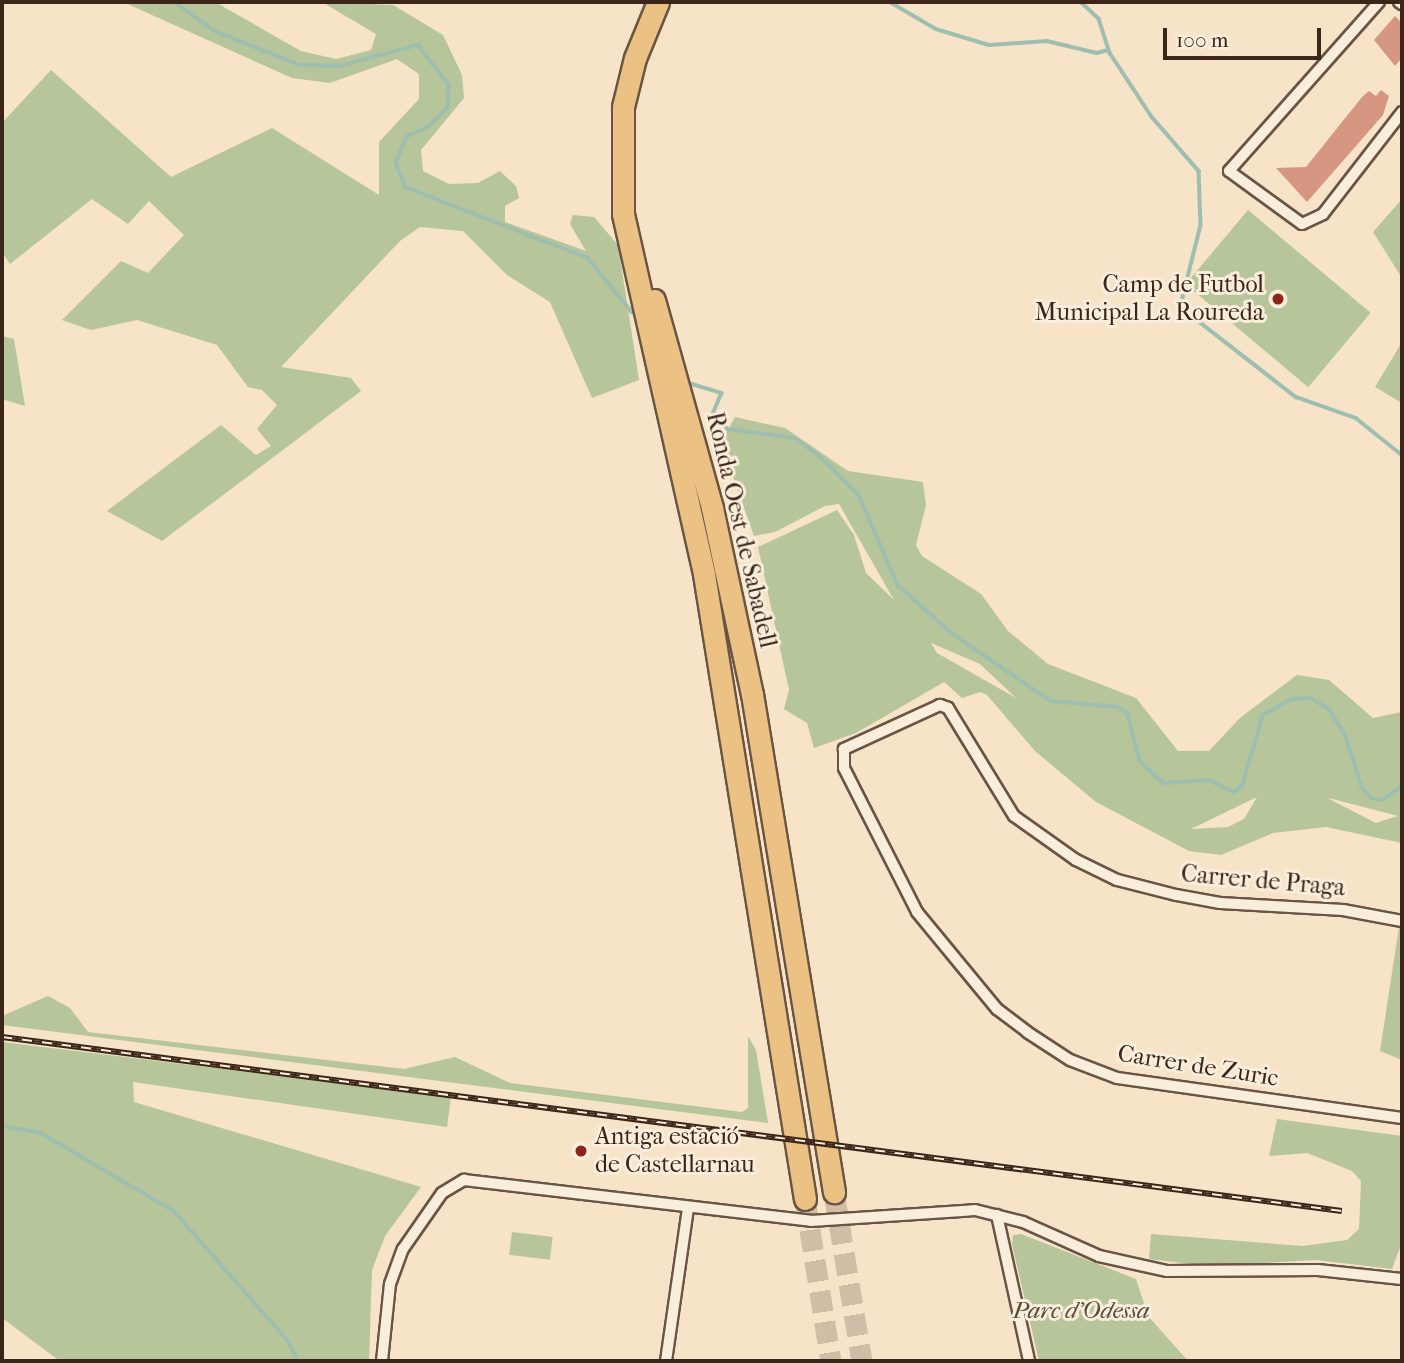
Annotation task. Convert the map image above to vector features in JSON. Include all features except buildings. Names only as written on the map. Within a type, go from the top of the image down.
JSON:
[{"type":"highway","name":"Ronda Oest de Sabadell","points":[[658,2],[635,58],[623,107],[623,214],[704,574],[805,1199]]},
{"type":"highway","name":"Ronda Oest de Sabadell","points":[[665,2],[635,83],[626,141],[628,196],[728,578],[817,1079],[834,1192]]},
{"type":"street","points":[[1379,2],[1228,170],[1302,224],[1323,214],[1398,127],[1402,112]]},
{"type":"street","name":"Carrer de Zuric","points":[[948,708],[940,705],[844,749],[844,768],[905,892],[936,938],[997,1009],[1070,1060],[1117,1078],[1402,1118]]},
{"type":"street","name":"Carrer de Praga","points":[[948,708],[1014,816],[1076,860],[1117,880],[1176,895],[1343,909],[1402,920]]},
{"type":"street","points":[[382,1361],[390,1284],[403,1249],[442,1193],[456,1182],[470,1180],[688,1209],[811,1221],[913,1212],[975,1210],[998,1215],[1099,1256],[1167,1271],[1318,1269],[1402,1279]]},
{"type":"street","points":[[666,1361],[688,1209]]},
{"type":"street","points":[[998,1215],[1029,1361]]},
{"type":"green space","points":[[123,2],[215,2],[301,51],[336,59],[371,50],[376,34],[322,2],[393,5],[443,35],[462,75],[464,98],[421,150],[423,171],[449,184],[478,183],[500,171],[516,186],[519,198],[505,206],[505,222],[586,251],[570,224],[573,215],[594,217],[618,245],[639,380],[592,398],[550,302],[507,275],[463,231],[420,227],[400,241],[281,367],[351,378],[361,391],[162,541],[107,511],[221,425],[256,455],[271,446],[257,429],[277,405],[262,390],[248,387],[217,345],[137,320],[91,330],[62,320],[121,261],[148,273],[184,235],[149,201],[128,224],[92,199],[10,264],[2,252],[2,123],[51,70],[171,177],[272,128],[379,195],[379,142],[419,99],[419,74],[397,59],[330,83],[292,78]]},
{"type":"green space","points":[[1402,199],[1402,278],[1373,232]]},
{"type":"green space","name":"Camp de Futbol Municipal La Roureda","points":[[1248,210],[1371,313],[1308,387],[1186,284]]},
{"type":"green space","points":[[2,336],[14,339],[25,406],[2,399]]},
{"type":"green space","points":[[1402,342],[1402,403],[1375,387]]},
{"type":"green space","points":[[735,417],[785,428],[848,471],[923,482],[926,505],[916,545],[922,556],[981,594],[1008,631],[1048,664],[1136,698],[1178,751],[1209,751],[1240,718],[1297,675],[1329,680],[1373,718],[1402,712],[1402,843],[1326,827],[1273,833],[1221,855],[1189,851],[1096,802],[1035,751],[987,695],[980,692],[962,698],[944,682],[856,733],[814,748],[807,723],[784,709],[789,690],[758,547],[837,510],[854,535],[866,573],[894,600],[839,504],[825,506],[775,532],[754,536],[721,443]],"holes":[[[931,643],[980,664],[1016,698],[937,653]],[[1257,797],[1244,819],[1228,827],[1191,829]],[[1329,798],[1398,816],[1376,823],[1329,799]]]},
{"type":"green space","points":[[1399,927],[1402,928],[1402,1060],[1380,1051]]},
{"type":"green space","points":[[48,996],[70,1008],[88,1032],[404,1069],[455,1057],[510,1083],[742,1112],[748,1108],[748,1036],[756,1050],[768,1123],[2,1025],[2,1016]]},
{"type":"green space","points":[[2,1042],[451,1097],[447,1127],[133,1082],[134,1102],[421,1187],[385,1236],[372,1270],[369,1361],[60,1361],[2,1318]]},
{"type":"green space","points":[[1277,1119],[1402,1136],[1402,1242],[1392,1269],[1316,1260],[1209,1266],[1149,1259],[1151,1234],[1303,1246],[1347,1240],[1359,1229],[1361,1181],[1352,1171],[1307,1153],[1269,1156]]},
{"type":"green space","points":[[512,1232],[553,1237],[550,1260],[509,1255]]},
{"type":"green space","name":"Parc d'Odessa","points":[[1021,1234],[1136,1279],[1148,1316],[1188,1361],[1039,1361],[1012,1244],[1013,1235]]},
{"type":"waterway","points":[[174,2],[215,31],[300,65],[339,66],[418,45],[449,85],[448,108],[429,127],[407,137],[396,163],[405,187],[588,258],[632,312]]},
{"type":"waterway","points":[[890,2],[936,29],[989,45],[1047,41],[1097,53],[1108,50]]},
{"type":"waterway","points":[[1081,2],[1099,19],[1110,53],[1152,117],[1199,171],[1201,225],[1183,298],[1188,313],[1296,397],[1356,418],[1402,455]]},
{"type":"waterway","points":[[692,384],[722,393],[714,412],[728,429],[795,438],[820,456],[859,495],[898,585],[954,635],[1051,701],[1118,707],[1128,714],[1140,761],[1164,783],[1209,780],[1234,792],[1242,786],[1263,715],[1292,699],[1311,698],[1330,710],[1345,734],[1362,787],[1371,798],[1382,800],[1402,786]]},
{"type":"waterway","points":[[2,1126],[41,1133],[174,1211],[289,1342],[298,1361]]},
{"type":"tunnel","points":[[834,1192],[862,1361]]},
{"type":"tunnel","points":[[805,1199],[831,1361]]},
{"type":"railway","points":[[2,1037],[1342,1211]]},
{"type":"place","name":"Camp de Futbol Municipal La Roureda","points":[[1278,299]]},
{"type":"place","name":"Antiga estació de Castellarnau","points":[[581,1151]]}]
